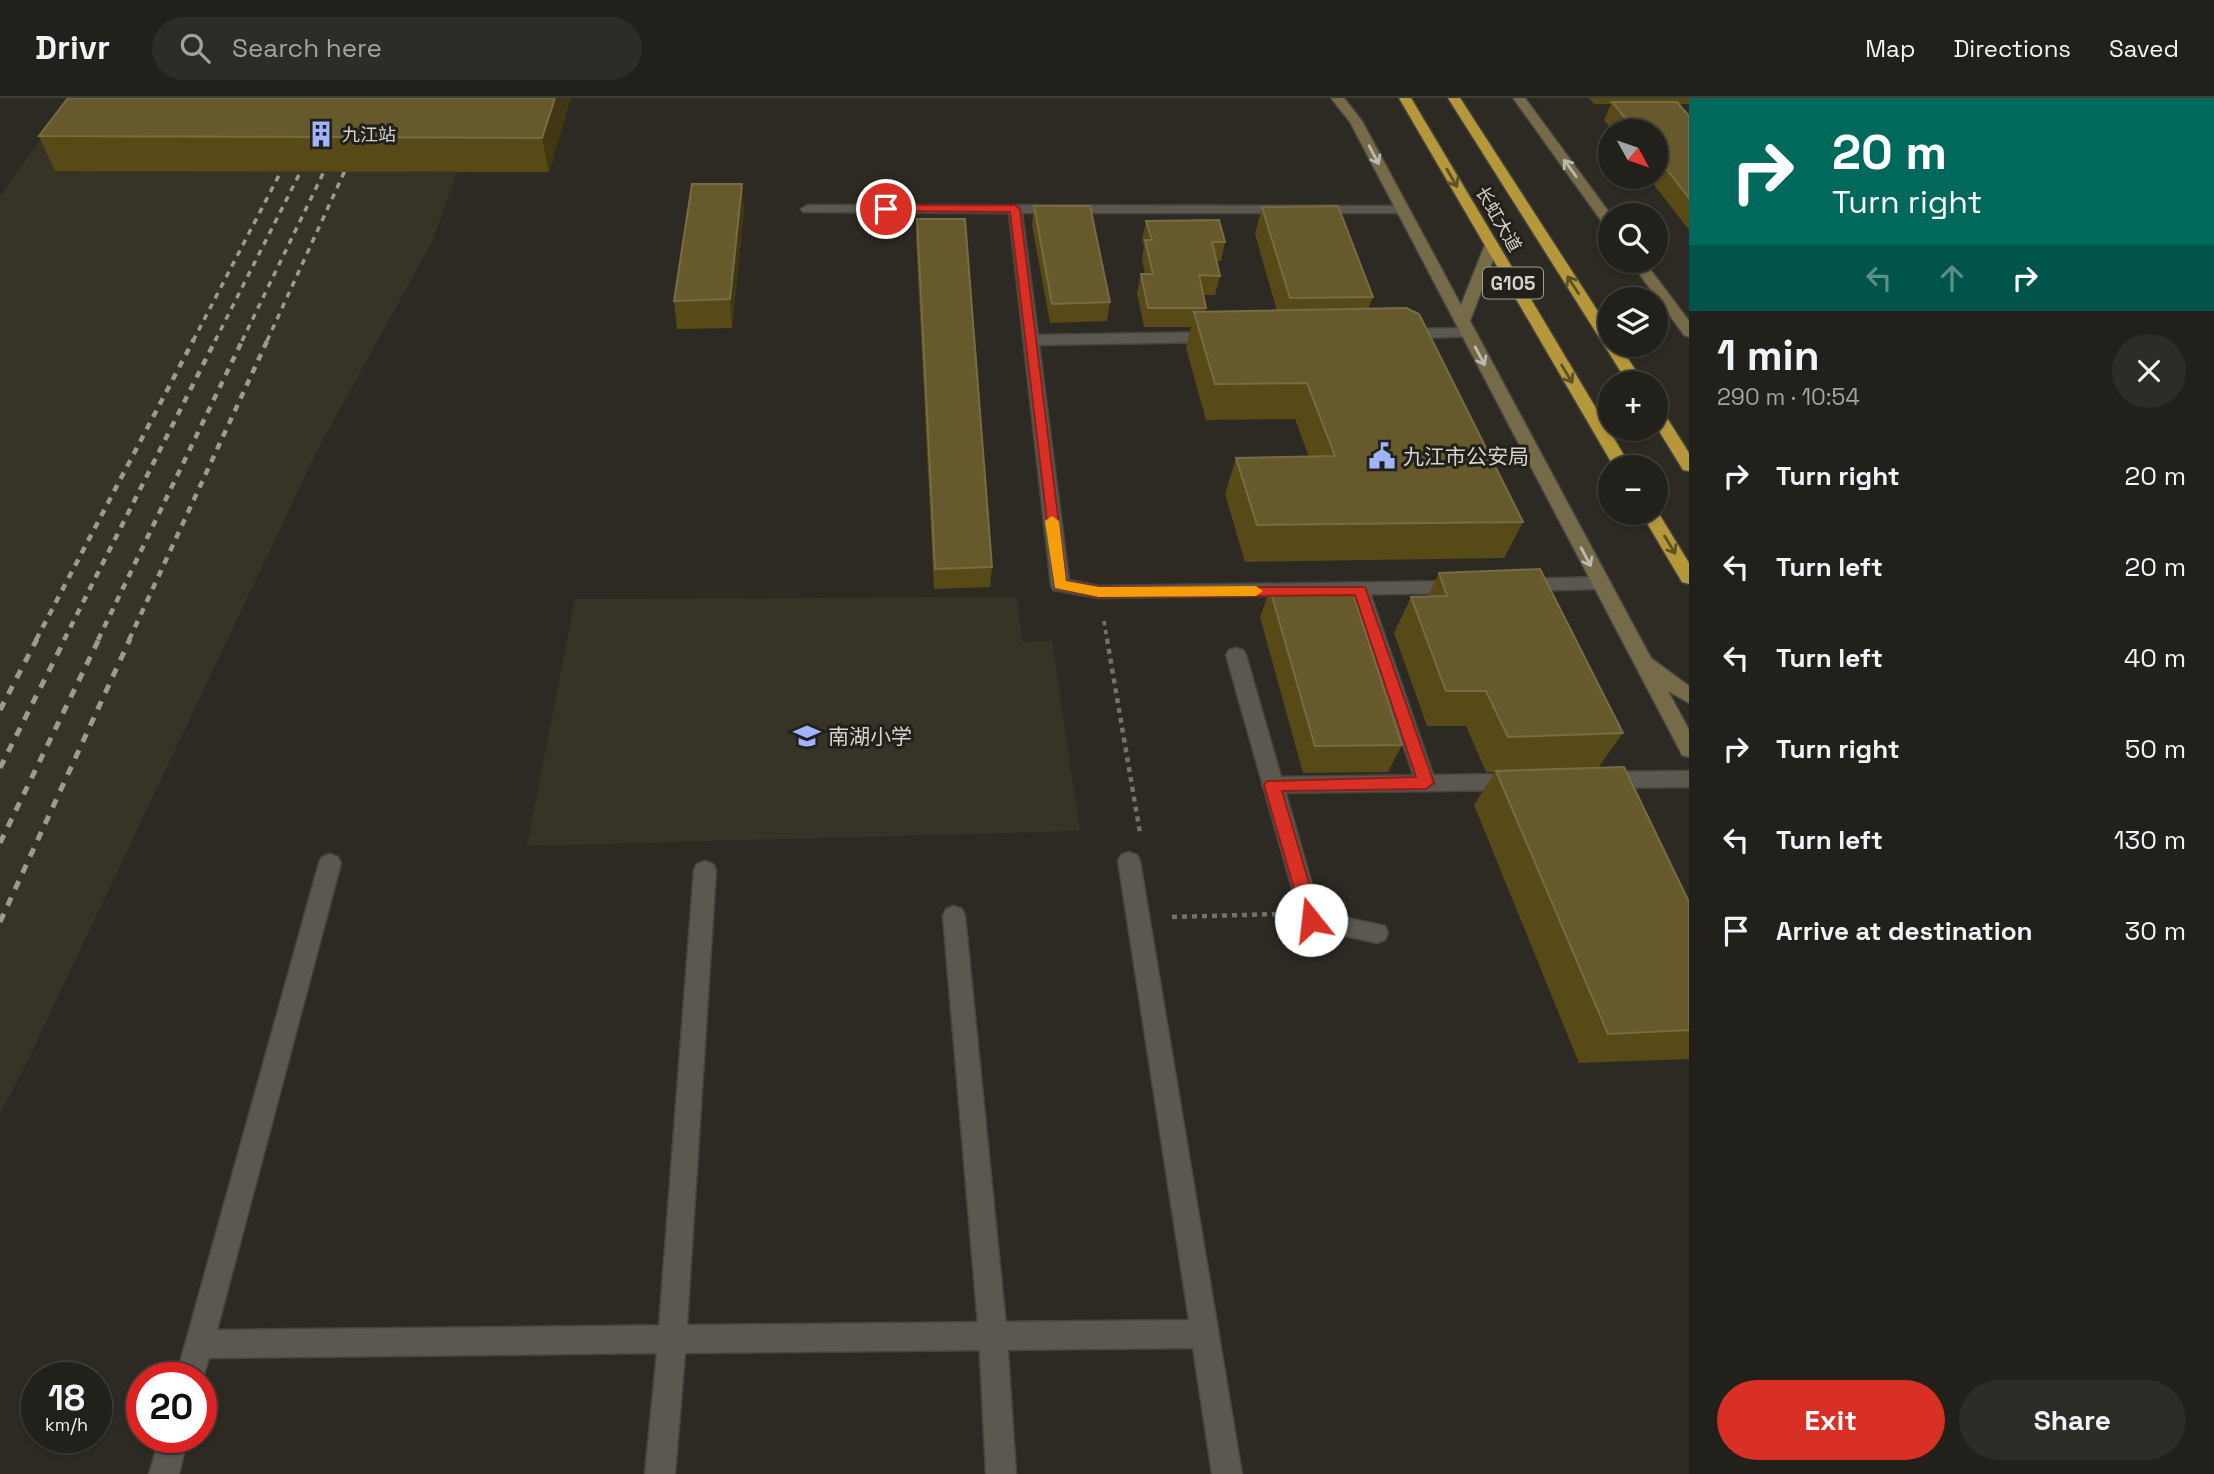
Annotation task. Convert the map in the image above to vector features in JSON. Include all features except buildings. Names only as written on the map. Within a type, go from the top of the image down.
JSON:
[{"type":"highway","name":"长虹大道","points":[[1405,98],[1616,455]]},
{"type":"highway","name":"长虹大道","points":[[1454,98],[1598,324]]},
{"type":"highway","points":[[1668,433],[1689,466]]},
{"type":"highway","points":[[1657,525],[1689,578]]},
{"type":"street","points":[[1337,98],[1356,121],[1689,749]]},
{"type":"street","points":[[1351,98],[1356,121]]},
{"type":"street","points":[[1519,98],[1598,207]]},
{"type":"street","points":[[808,209],[1402,209]]},
{"type":"street","points":[[1015,209],[1060,585],[1099,592],[1360,590],[1480,586]]},
{"type":"street","points":[[1465,327],[1491,247]]},
{"type":"street","points":[[1646,273],[1689,332]]},
{"type":"street","points":[[1386,334],[1465,327]]},
{"type":"street","points":[[1031,340],[1236,337]]},
{"type":"street","points":[[1506,586],[1599,583]]},
{"type":"street","points":[[1360,590],[1426,783]]},
{"type":"street","points":[[1236,655],[1311,920],[1377,933]]},
{"type":"street","points":[[1642,661],[1689,696]]},
{"type":"street","points":[[1578,781],[1689,779]]},
{"type":"street","points":[[1272,785],[1537,781]]},
{"type":"street","points":[[1129,861],[1227,1474]]},
{"type":"street","points":[[194,1362],[330,863]]},
{"type":"street","points":[[660,1474],[705,870]]},
{"type":"street","points":[[954,916],[993,1336],[1001,1474]]},
{"type":"street","points":[[199,1344],[1205,1334]]},
{"type":"street","points":[[164,1474],[170,1453]]},
{"type":"path","points":[[1099,592],[1140,836]]},
{"type":"path","points":[[1139,919],[1309,913]]},
{"type":"shaded area","name":"九江站","points":[[70,98],[484,98],[432,242],[319,447],[0,1114],[0,196]]},
{"type":"shaded area","name":"南湖小学","points":[[1017,597],[1022,642],[1052,641],[1080,831],[527,846],[575,599]]},
{"type":"railway","points":[[267,341],[353,153]]},
{"type":"railway","points":[[193,341],[290,154]]},
{"type":"railway","points":[[215,341],[309,155]]},
{"type":"railway","points":[[242,341],[332,155]]},
{"type":"railway","points":[[36,640],[194,339]]},
{"type":"railway","points":[[64,640],[216,339]]},
{"type":"railway","points":[[98,640],[243,339]]},
{"type":"railway","points":[[129,640],[268,339]]},
{"type":"railway","points":[[0,710],[37,639]]},
{"type":"railway","points":[[0,768],[65,639]]},
{"type":"railway","points":[[0,843],[99,639]]},
{"type":"railway","points":[[0,922],[130,639]]},
{"type":"slow traffic","points":[[1052,521],[1060,585],[1099,592],[1256,591]]},
{"type":"place","name":"九江站","points":[[321,134]]},
{"type":"place","name":"九江市公安局","points":[[1382,456]]},
{"type":"place","name":"南湖小学","points":[[807,736]]},
{"type":"route","points":[[886,209],[1015,209],[1060,585],[1099,592],[1360,590],[1426,783],[1272,785],[1311,920]]}]
